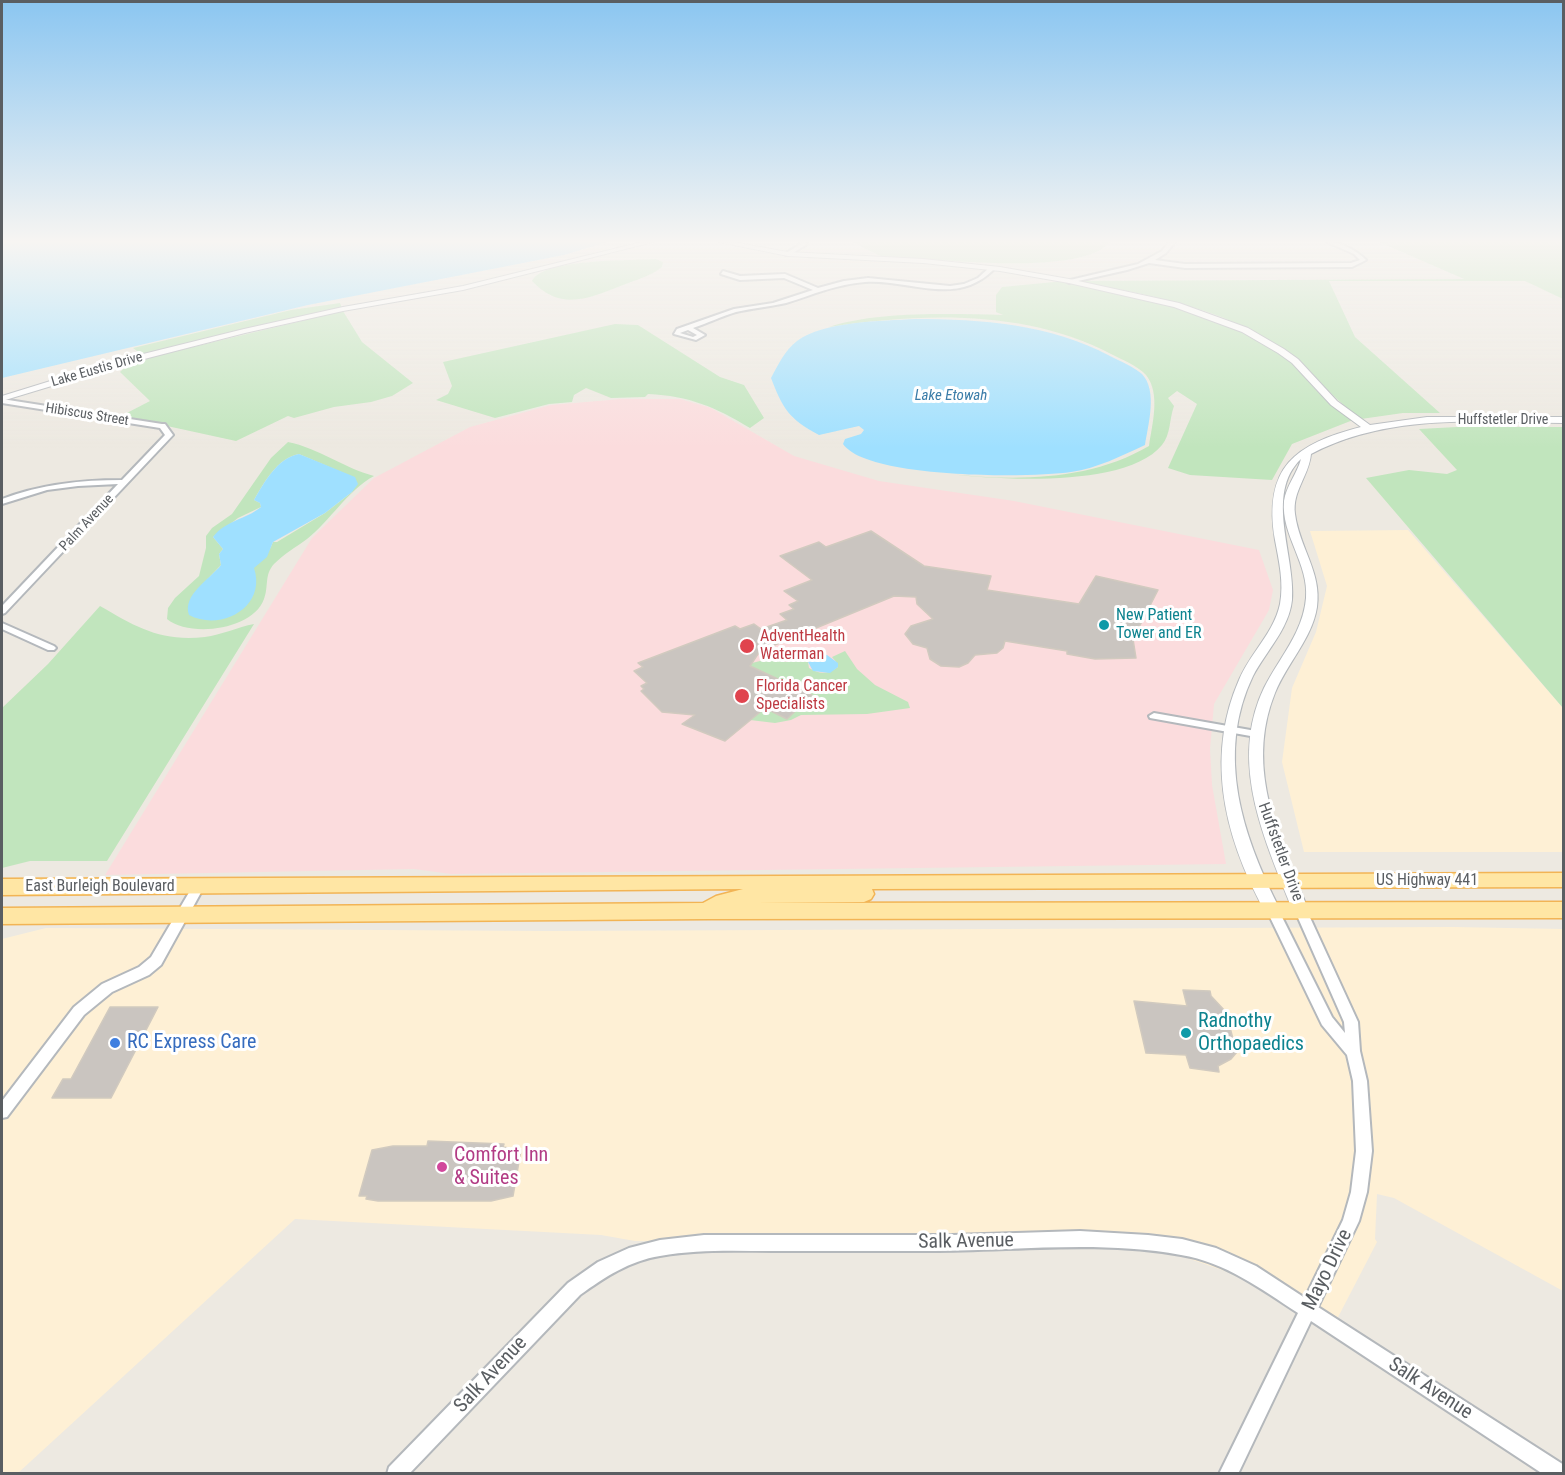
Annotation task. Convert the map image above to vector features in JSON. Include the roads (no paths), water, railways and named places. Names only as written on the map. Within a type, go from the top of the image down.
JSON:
[{"type":"main road","name":"US Highway 441","points":[[980,881],[1563,880]]},
{"type":"main road","name":"East Burleigh Boulevard","points":[[2,887],[980,881]]},
{"type":"main road","points":[[708,911],[717,903],[741,896],[960,892],[980,881]]},
{"type":"main road","name":"East Burleigh Boulevard","points":[[2,916],[182,917],[708,911],[1563,910]]},
{"type":"street","name":"Lake Eustis Drive","points":[[2,400],[76,374],[232,334],[335,311]]},
{"type":"street","points":[[689,328],[737,311]]},
{"type":"street","points":[[1192,311],[1245,330],[1295,361],[1324,394],[1366,426]]},
{"type":"street","name":"Hibiscus Street","points":[[2,400],[154,425],[166,429],[169,433]]},
{"type":"street","name":"Huffstetler Drive","points":[[1273,911],[1257,881],[1232,805],[1226,753],[1232,709],[1246,677],[1277,628],[1286,605],[1286,572],[1279,539],[1276,501],[1286,472],[1297,457],[1322,442],[1366,426],[1420,420],[1563,420]]},
{"type":"street","name":"Palm Avenue","points":[[2,611],[169,433]]},
{"type":"street","name":"Huffstetler Drive","points":[[1301,911],[1262,807],[1257,781],[1256,734],[1268,693],[1299,640],[1310,614],[1312,595],[1310,577],[1290,517],[1288,504],[1291,490],[1306,459],[1306,453]]},
{"type":"street","points":[[2,502],[29,491],[55,485],[125,482]]},
{"type":"street","points":[[2,626],[51,648]]},
{"type":"street","points":[[1154,716],[1256,734]]},
{"type":"street","points":[[2,1112],[79,1011],[107,988],[150,967],[198,887]]},
{"type":"street","points":[[1273,911],[1327,1022],[1353,1051]]},
{"type":"street","name":"Mayo Drive","points":[[1228,1473],[1351,1221],[1359,1192],[1364,1151],[1363,1106],[1353,1051],[1351,1022],[1301,911]]},
{"type":"street","name":"Salk Avenue","points":[[396,1473],[574,1289],[604,1268],[629,1256],[660,1248],[704,1243],[952,1243],[1080,1239],[1182,1246],[1216,1257],[1250,1272],[1560,1473]]},
{"type":"water","points":[[2,311],[284,311],[2,378]]},
{"type":"water","name":"Lake Etowah","points":[[915,319],[990,322],[1040,330],[1087,345],[1131,367],[1142,374],[1150,389],[1151,408],[1145,445],[1100,465],[1071,472],[987,475],[915,470],[883,464],[858,455],[843,444],[845,439],[861,434],[864,430],[859,426],[819,435],[801,424],[788,412],[771,378],[785,353],[797,341],[808,334],[837,326]]},
{"type":"water","points":[[299,454],[355,477],[358,484],[352,492],[325,513],[273,542],[267,557],[254,568],[256,582],[254,594],[248,604],[238,612],[227,618],[214,620],[189,615],[188,608],[193,594],[221,565],[219,554],[223,549],[213,537],[230,523],[261,507],[260,503],[254,500],[267,479],[284,460]]},
{"type":"water","points":[[827,655],[838,663],[838,667],[830,673],[813,671],[808,662],[813,658],[809,656]]},
{"type":"place","name":"New Patient Tower and ER","points":[[1104,625]]},
{"type":"place","name":"AdventHealth Waterman","points":[[747,646]]},
{"type":"place","name":"Florida Cancer Specialists","points":[[742,696]]},
{"type":"place","name":"Radnothy Orthopaedics","points":[[1186,1033]]},
{"type":"place","name":"RC Express Care","points":[[115,1043]]},
{"type":"place","name":"Comfort Inn & Suites","points":[[442,1167]]}]
